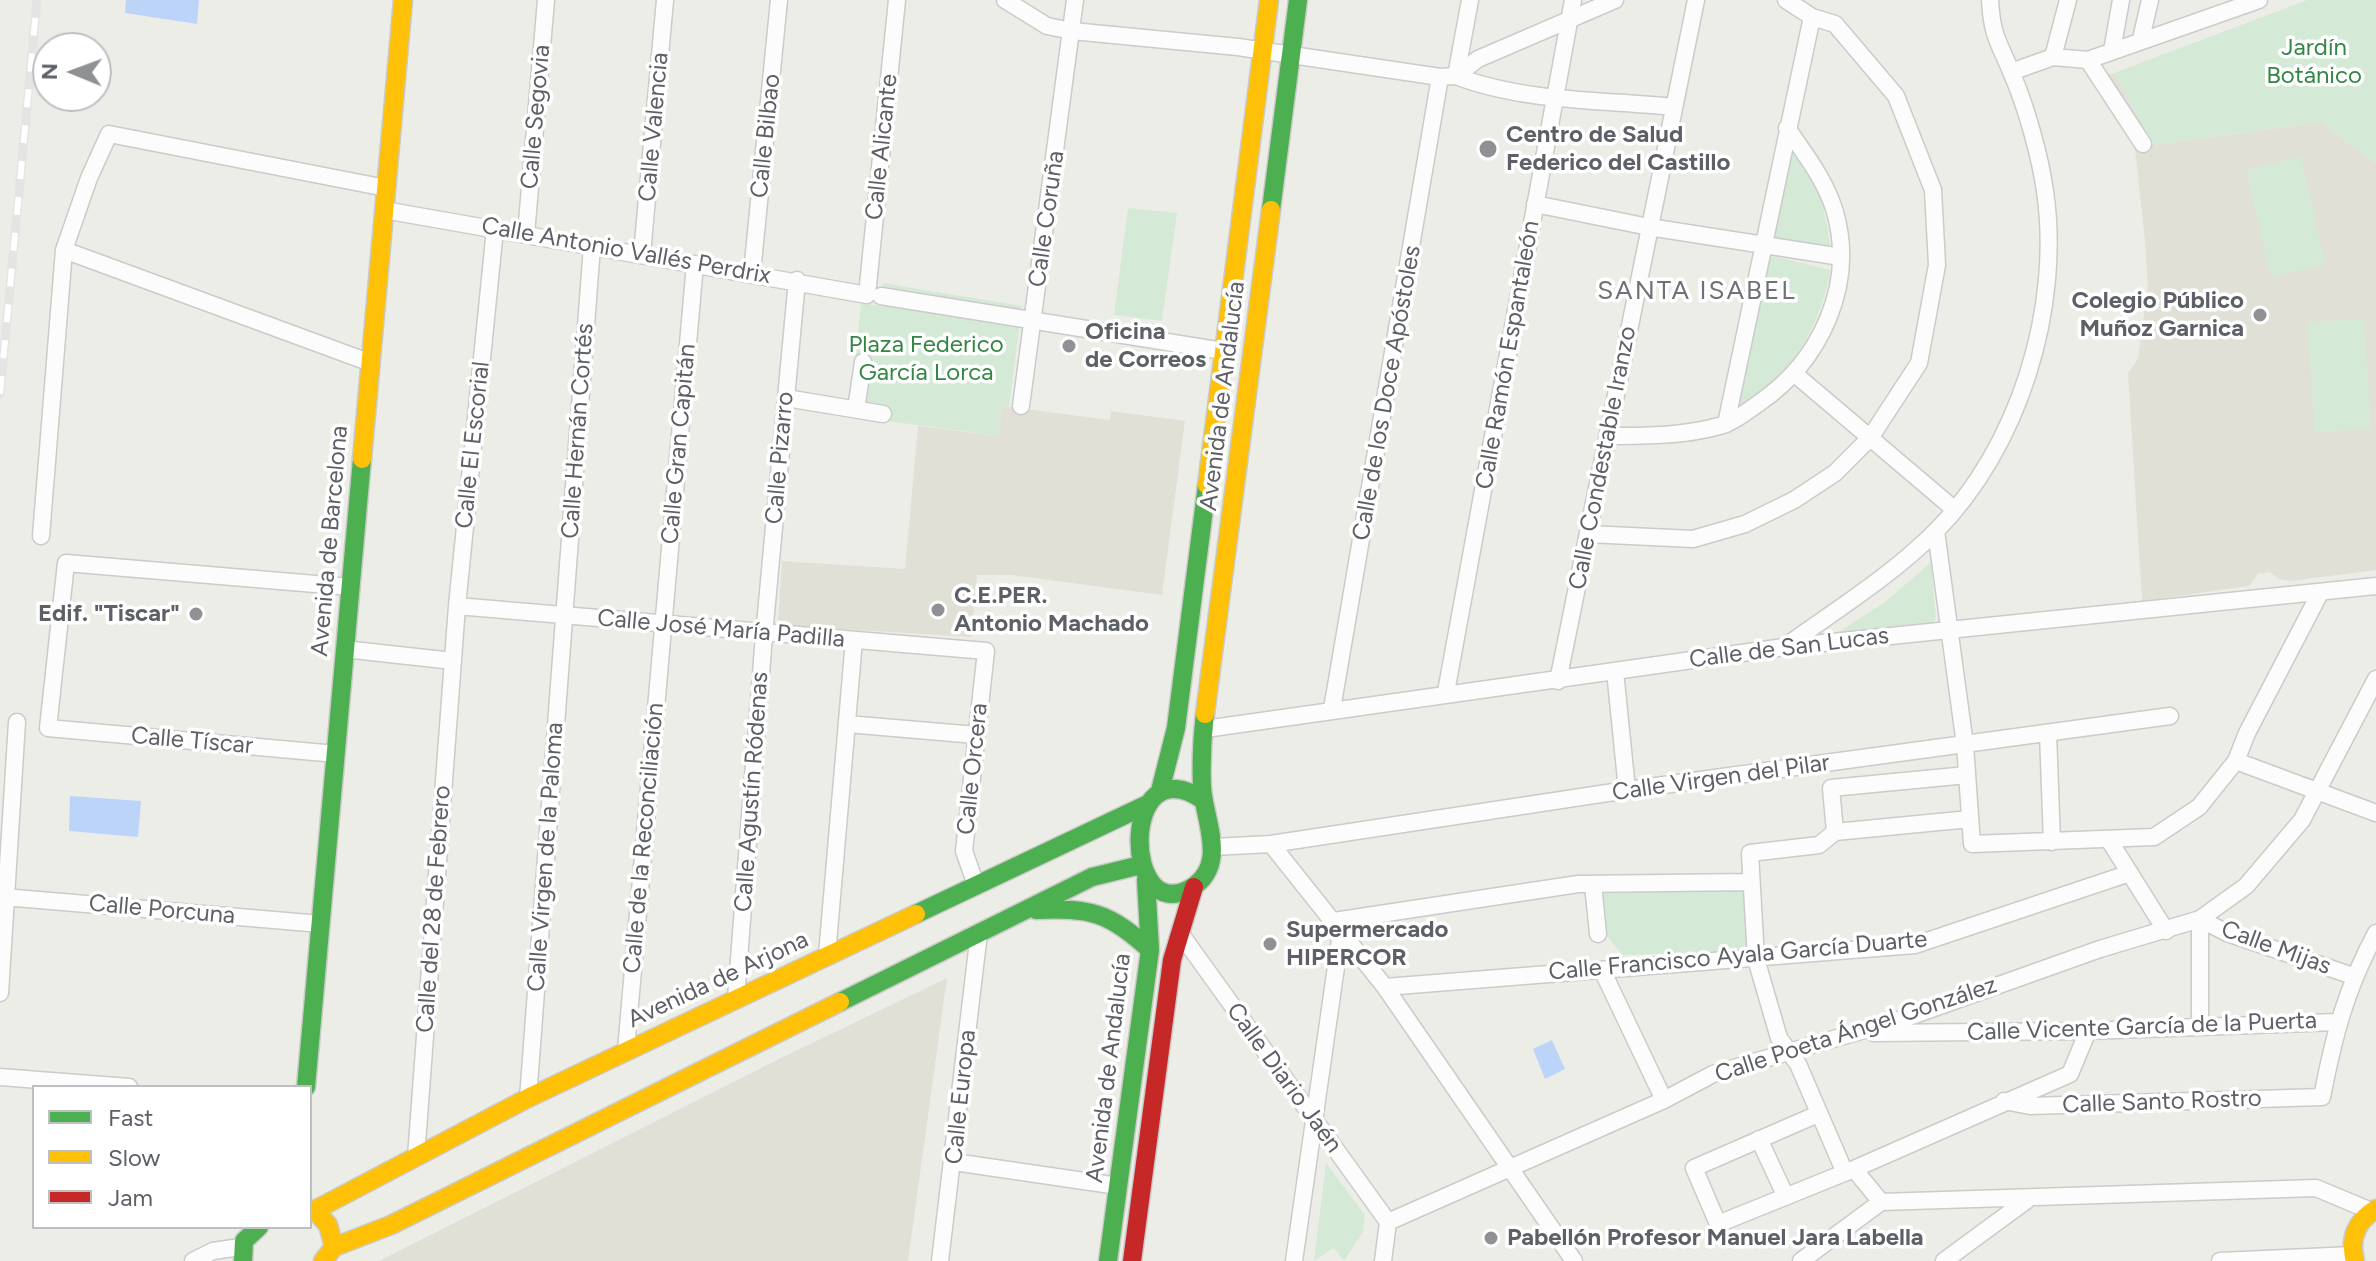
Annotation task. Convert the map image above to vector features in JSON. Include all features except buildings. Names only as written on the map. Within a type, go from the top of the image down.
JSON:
[{"type":"street","name":"Avenida de Barcelona","points":[[306,1085],[403,0]]},
{"type":"street","name":"Calle Segovia","points":[[526,234],[546,0]]},
{"type":"street","name":"Calle Valencia","points":[[642,254],[665,0]]},
{"type":"street","name":"Calle Bilbao","points":[[752,273],[779,0]]},
{"type":"street","name":"Calle Alicante","points":[[874,296],[897,0]]},
{"type":"street","points":[[1005,0],[1047,26],[1072,31],[1448,76],[1479,85],[1554,96],[1674,107]]},
{"type":"street","name":"Calle Coruña","points":[[1021,406],[1075,0]]},
{"type":"street","name":"Avenida de Andalucía","points":[[1160,791],[1176,728],[1269,0]]},
{"type":"street","name":"Avenida de Andalucía","points":[[1203,800],[1205,729],[1298,0]]},
{"type":"street","name":"Calle de los Doce Apóstoles","points":[[1332,709],[1448,76],[1470,0]]},
{"type":"street","name":"Calle Ramón Espantaleón","points":[[1446,692],[1573,0]]},
{"type":"street","points":[[1448,76],[1478,59],[1615,0]]},
{"type":"street","name":"Calle Condestable Iranzo","points":[[1558,681],[1696,0]]},
{"type":"street","points":[[1588,534],[1693,539],[1745,524],[1794,500],[1835,473],[1870,438],[1919,363],[1937,265],[1933,190],[1896,96],[1835,24],[1812,17],[1786,0]]},
{"type":"street","points":[[1784,647],[1889,573],[1936,531],[2006,430],[2039,337],[2048,265],[2045,191],[2011,72],[1997,46],[1990,0]]},
{"type":"street","points":[[2053,57],[2068,0]]},
{"type":"street","points":[[2112,51],[2121,0]]},
{"type":"street","points":[[2141,39],[2150,0]]},
{"type":"street","points":[[2209,18],[2212,0]]},
{"type":"street","points":[[2011,72],[2053,57],[2088,60],[2259,0]]},
{"type":"street","points":[[1726,424],[1812,17]]},
{"type":"street","points":[[2088,60],[2143,144]]},
{"type":"street","points":[[1608,436],[1671,436],[1726,424],[1796,375],[1833,309],[1841,257],[1834,211],[1826,189],[1787,128]]},
{"type":"street","points":[[41,536],[64,250],[109,134],[386,188]]},
{"type":"street","points":[[1535,204],[1649,227],[1841,257]]},
{"type":"street","name":"Calle Antonio Vallés Perdrix","points":[[384,210],[1032,323],[1223,351]]},
{"type":"street","name":"Calle El Escorial","points":[[453,661],[495,229]]},
{"type":"street","name":"Calle Hernán Cortés","points":[[563,616],[592,246]]},
{"type":"street","points":[[64,250],[371,363]]},
{"type":"street","name":"Calle Gran Capitán","points":[[663,625],[695,264]]},
{"type":"street","name":"Calle Pizarro","points":[[764,635],[797,280]]},
{"type":"street","points":[[856,409],[863,362]]},
{"type":"street","points":[[1796,375],[1954,509]]},
{"type":"street","points":[[786,398],[883,414]]},
{"type":"street","points":[[1936,531],[1965,745],[1972,844],[2154,837],[2199,807],[2236,761],[2247,733],[2320,593]]},
{"type":"street","name":"Calle Tíscar","points":[[336,754],[48,728],[66,563],[351,587]]},
{"type":"street","name":"Calle de San Lucas","points":[[1205,729],[1446,692],[1558,681],[1784,647],[2376,586]]},
{"type":"street","name":"Calle José María Padilla","points":[[457,606],[764,635],[986,651]]},
{"type":"street","name":"Calle Virgen de la Paloma","points":[[528,1098],[563,616]]},
{"type":"street","name":"Calle de la Reconciliación","points":[[626,1050],[663,625]]},
{"type":"street","name":"Calle Agustín Ródenas","points":[[736,998],[764,635]]},
{"type":"street","points":[[827,955],[854,640]]},
{"type":"street","points":[[344,649],[453,661]]},
{"type":"street","name":"Calle Orcera","points":[[976,885],[964,851],[986,651]]},
{"type":"street","name":"Calle del 28 de Febrero","points":[[416,1157],[453,661]]},
{"type":"street","points":[[1615,671],[1627,790]]},
{"type":"street","name":"Calle Poeta Ángel González","points":[[1388,1222],[1664,1100],[1713,1074],[1909,1017],[2100,949],[2200,919],[2246,886],[2302,820],[2376,679]]},
{"type":"street","name":"Calle Virgen del Pilar","points":[[1213,847],[1271,844],[1627,790],[2170,716]]},
{"type":"street","points":[[0,993],[17,722]]},
{"type":"street","points":[[847,724],[976,735]]},
{"type":"street","points":[[2048,733],[2052,842]]},
{"type":"street","points":[[2236,761],[2376,813]]},
{"type":"street","points":[[1835,832],[1831,788],[1967,775]]},
{"type":"street","points":[[1183,789],[1203,800],[1213,827],[1213,847],[1207,870],[1194,887],[1176,893],[1161,891],[1144,872],[1139,842],[1146,805],[1160,791],[1183,789]]},
{"type":"street","name":"Avenida de Arjona","points":[[312,1210],[626,1050],[1146,805]]},
{"type":"street","points":[[1881,1202],[1850,1171],[1818,1114],[1791,1051],[1779,1038],[1756,959],[1750,853],[1819,845],[1835,832],[1970,819]]},
{"type":"street","points":[[2109,840],[2166,931]]},
{"type":"street","points":[[1271,844],[1385,987],[1574,1261]]},
{"type":"street","points":[[312,1210],[328,1225],[328,1254],[1092,877],[1144,872]]},
{"type":"street","name":"Avenida de Andalucía","points":[[1108,1261],[1150,950],[1144,872]]},
{"type":"street","name":"Calle Francisco Ayala García Duarte","points":[[1385,987],[1915,945],[2130,873]]},
{"type":"street","points":[[1338,927],[1593,884],[1750,882]]},
{"type":"street","points":[[1593,884],[1598,934]]},
{"type":"street","name":"Avenida de Andalucía","points":[[1132,1261],[1172,960],[1194,887]]},
{"type":"street","name":"Calle Porcuna","points":[[4,897],[321,924]]},
{"type":"street","points":[[1026,911],[1097,910],[1114,917],[1150,950]]},
{"type":"street","points":[[2200,919],[2200,1027]]},
{"type":"street","name":"Calle Mijas","points":[[2200,919],[2227,933],[2353,976]]},
{"type":"street","points":[[1294,1261],[1315,1122],[1338,927]]},
{"type":"street","name":"Calle Europa","points":[[940,1261],[979,933]]},
{"type":"street","name":"Calle Diario Jaén","points":[[1180,933],[1388,1222]]},
{"type":"street","points":[[2336,1022],[2353,976],[2376,933]]},
{"type":"street","points":[[1602,970],[1664,1100]]},
{"type":"street","name":"Calle Vicente García de la Puerta","points":[[1852,1034],[2088,1031],[2336,1022]]},
{"type":"street","name":"Calle Santo Rostro","points":[[2003,1101],[2030,1106],[2322,1097],[2336,1022]]},
{"type":"street","name":"Calle Santo Rostro","points":[[1759,1139],[1694,1168],[1718,1224],[1850,1171],[2070,1074],[2088,1031]]},
{"type":"street","points":[[0,1077],[103,1085]]},
{"type":"street","points":[[1786,1197],[1759,1139],[1818,1114]]},
{"type":"street","points":[[954,1162],[1118,1186]]},
{"type":"street","points":[[1801,1261],[1881,1202],[2027,1200],[2316,1188],[2374,1210],[2354,1232],[2354,1258],[2220,1261]]},
{"type":"street","points":[[1944,1261],[2027,1200]]},
{"type":"street","points":[[1380,1260],[1388,1222]]},
{"type":"street","points":[[193,1261],[213,1251],[242,1254],[248,1234],[256,1229]]},
{"type":"shaded area","name":"Colegio Público Muñoz Garnica","points":[[2114,73],[2154,145],[2321,122],[2376,163],[2376,570],[2291,581],[2279,579],[2270,572],[2258,574],[2249,586],[2142,601],[2128,373],[2138,359],[2148,286],[2135,148],[2103,76]]},
{"type":"shaded area","points":[[1002,406],[1110,420],[1111,411],[1185,421],[1162,595],[1011,575],[977,575],[971,637],[778,625],[782,561],[905,569],[918,426],[998,436]]},
{"type":"shaded area","points":[[947,978],[908,1261],[379,1261],[779,1059]]},
{"type":"green space","name":"Jardín Botánico","points":[[2307,0],[2376,0],[2376,163],[2321,122],[2154,145],[2114,73]]},
{"type":"green space","points":[[1789,148],[1807,168],[1823,206],[1830,246],[1818,253],[1763,244]]},
{"type":"green space","points":[[2301,157],[2325,264],[2271,277],[2246,170]]},
{"type":"green space","points":[[1128,208],[1177,213],[1162,321],[1114,315]]},
{"type":"green space","points":[[1773,256],[1831,270],[1817,318],[1796,354],[1768,385],[1728,416],[1759,263]]},
{"type":"green space","name":"Plaza Federico García Lorca","points":[[883,283],[1022,306],[1009,407],[1002,406],[998,436],[849,416],[861,303],[882,306]]},
{"type":"green space","points":[[2364,319],[2371,428],[2315,433],[2307,322]]},
{"type":"green space","points":[[1931,562],[1936,618],[1933,623],[1837,633],[1885,602]]},
{"type":"green space","points":[[1743,886],[1748,942],[1741,951],[1622,955],[1604,932],[1601,892]]},
{"type":"green space","points":[[1326,1163],[1365,1215],[1363,1232],[1344,1261],[1334,1248],[1314,1261]]},
{"type":"water","points":[[126,0],[199,0],[197,24],[125,13]]},
{"type":"water","points":[[70,796],[141,801],[138,837],[69,831]]},
{"type":"water","points":[[1552,1040],[1565,1069],[1545,1079],[1533,1049]]},
{"type":"railway","points":[[0,394],[37,0]]},
{"type":"traffic: fast","points":[[1271,210],[1298,0]]},
{"type":"traffic: fast","points":[[306,1085],[362,459]]},
{"type":"traffic: fast","points":[[1160,791],[1176,728],[1207,485]]},
{"type":"traffic: fast","points":[[1203,800],[1176,789],[1156,795],[1144,814],[1140,838],[1142,863],[1152,884],[1168,894],[1191,888],[1202,878],[1212,855],[1202,787],[1205,714]]},
{"type":"traffic: fast","points":[[916,914],[1146,805]]},
{"type":"traffic: fast","points":[[840,1002],[1092,877],[1141,865]]},
{"type":"traffic: fast","points":[[1108,1261],[1150,950],[1146,880]]},
{"type":"traffic: fast","points":[[1036,910],[1071,910],[1098,915],[1123,927],[1150,950]]},
{"type":"traffic: fast","points":[[243,1261],[244,1241],[257,1229]]},
{"type":"traffic: slow","points":[[362,459],[403,0]]},
{"type":"traffic: slow","points":[[1207,485],[1269,0]]},
{"type":"traffic: slow","points":[[1205,714],[1271,210]]},
{"type":"traffic: slow","points":[[315,1210],[528,1098],[916,914]]},
{"type":"traffic: slow","points":[[334,1247],[391,1225],[840,1002]]},
{"type":"traffic: slow","points":[[2355,1261],[2353,1245],[2356,1231],[2363,1219],[2376,1209]]},
{"type":"traffic: slow","points":[[312,1210],[328,1225],[334,1247],[323,1261]]},
{"type":"traffic: jam","points":[[1132,1261],[1172,960],[1194,887]]},
{"type":"place","name":"Centro de Salud Federico del Castillo","points":[[1488,149]]},
{"type":"place","name":"Colegio Público Muñoz Garnica","points":[[2260,315]]},
{"type":"place","name":"Oficina de Correos","points":[[1069,346]]},
{"type":"place","name":"C.E.PER. Antonio Machado","points":[[938,610]]},
{"type":"place","name":"Edif. \"Tiscar\"","points":[[196,614]]},
{"type":"place","name":"Supermercado HIPERCOR","points":[[1270,944]]},
{"type":"place","name":"Pabellón Profesor Manuel Jara Labella","points":[[1491,1238]]},
{"type":"district","name":"SANTA ISABEL","points":[[1697,291]]}]
